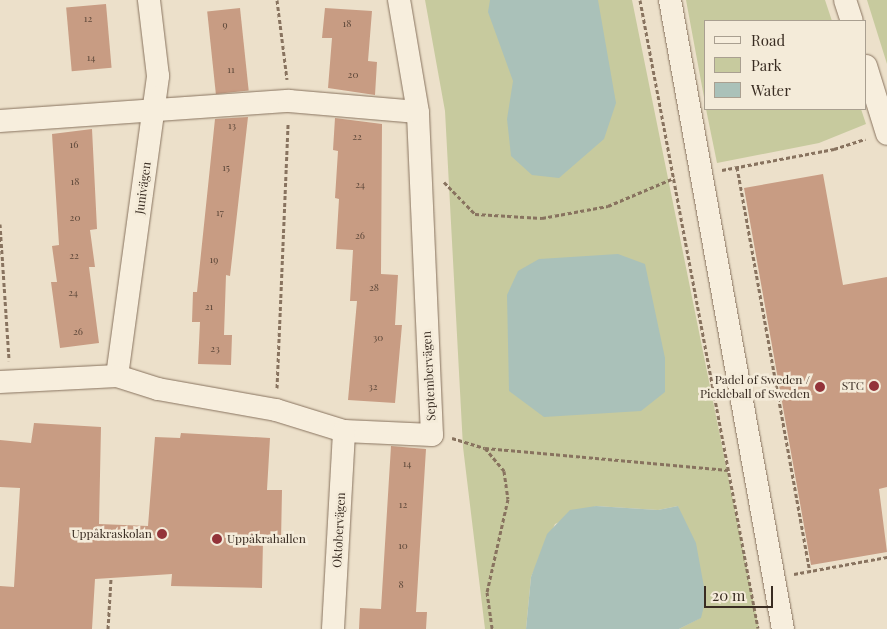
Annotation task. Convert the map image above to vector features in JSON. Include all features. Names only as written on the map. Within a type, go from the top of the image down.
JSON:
[{"type":"street","name":"Junivägen","points":[[117,376],[158,76],[149,0]]},
{"type":"street","name":"Septembervägen","points":[[5,382],[117,376],[158,389],[276,410],[344,431],[432,435],[418,112],[399,0]]},
{"type":"street","points":[[670,0],[700,174],[784,629]]},
{"type":"street","points":[[845,0],[852,20]]},
{"type":"street","points":[[867,69],[887,133]]},
{"type":"street","points":[[0,121],[289,101],[418,112]]},
{"type":"street","name":"Oktobervägen","points":[[334,629],[344,431]]},
{"type":"path","points":[[276,410],[289,101],[277,0]]},
{"type":"path","points":[[640,0],[758,629]]},
{"type":"path","points":[[419,156],[475,214],[542,218],[608,206],[673,178],[834,149],[887,133]]},
{"type":"path","points":[[737,167],[810,571]]},
{"type":"path","points":[[0,224],[5,382]]},
{"type":"path","points":[[432,435],[481,443],[504,471],[508,499],[487,592],[492,629]]},
{"type":"path","points":[[485,448],[728,470]]},
{"type":"path","points":[[749,582],[887,557]]},
{"type":"path","points":[[108,629],[111,578]]},
{"type":"green space","points":[[425,0],[632,0],[759,629],[679,629],[700,618],[678,506],[658,510],[596,506],[555,524],[531,577],[526,629],[485,629],[463,447],[445,111]]},
{"type":"green space","points":[[686,0],[825,0],[832,20],[704,20],[704,97]]},
{"type":"green space","points":[[867,0],[887,0],[887,64]]},
{"type":"green space","points":[[706,110],[861,110],[866,124],[819,143],[717,163]]},
{"type":"water","points":[[490,0],[598,0],[616,103],[604,139],[559,178],[532,175],[511,156],[507,119],[513,81],[488,12]]},
{"type":"water","points":[[618,254],[645,264],[665,358],[665,392],[641,411],[544,417],[509,391],[507,295],[518,271],[539,259]]},
{"type":"water","points":[[596,506],[658,510],[678,506],[696,543],[706,598],[701,618],[679,629],[526,629],[531,577],[547,534],[570,510]]},
{"type":"building","points":[[106,4],[112,68],[72,71],[66,7]]},
{"type":"building","points":[[240,8],[249,91],[216,94],[207,11]]},
{"type":"building","points":[[325,8],[372,11],[368,61],[377,62],[375,95],[328,88],[332,38],[322,38]]},
{"type":"building","points":[[248,117],[230,276],[226,275],[224,335],[232,335],[231,365],[198,364],[200,322],[192,322],[193,292],[197,292],[215,119]]},
{"type":"building","points":[[335,118],[382,124],[381,274],[398,275],[395,325],[402,325],[395,403],[348,400],[357,301],[350,301],[353,250],[336,249],[339,199],[335,198],[338,151],[333,150]]},
{"type":"building","points":[[92,129],[97,229],[90,230],[95,267],[89,267],[99,343],[60,348],[51,282],[57,282],[52,246],[59,245],[52,134]]},
{"type":"building","name":"Padel of Sweden / Pickleball of Sweden","points":[[823,174],[843,285],[887,277],[887,487],[879,489],[887,552],[811,565],[744,188]]},
{"type":"building","name":"Uppåkraskolan","points":[[34,423],[101,427],[99,524],[148,526],[155,437],[180,438],[181,433],[270,438],[267,490],[282,490],[281,542],[263,541],[262,588],[171,586],[172,574],[95,579],[92,629],[0,629],[0,586],[14,587],[20,488],[0,487],[0,440],[31,443]]},
{"type":"building","points":[[391,446],[426,449],[416,612],[427,612],[426,629],[359,629],[360,608],[381,609]]},
{"type":"place","name":"STC","points":[[874,386]]},
{"type":"place","name":"Padel of Sweden / Pickleball of Sweden","points":[[820,387]]},
{"type":"place","name":"Uppåkraskolan","points":[[162,534]]},
{"type":"place","name":"Uppåkrahallen","points":[[217,539]]}]
